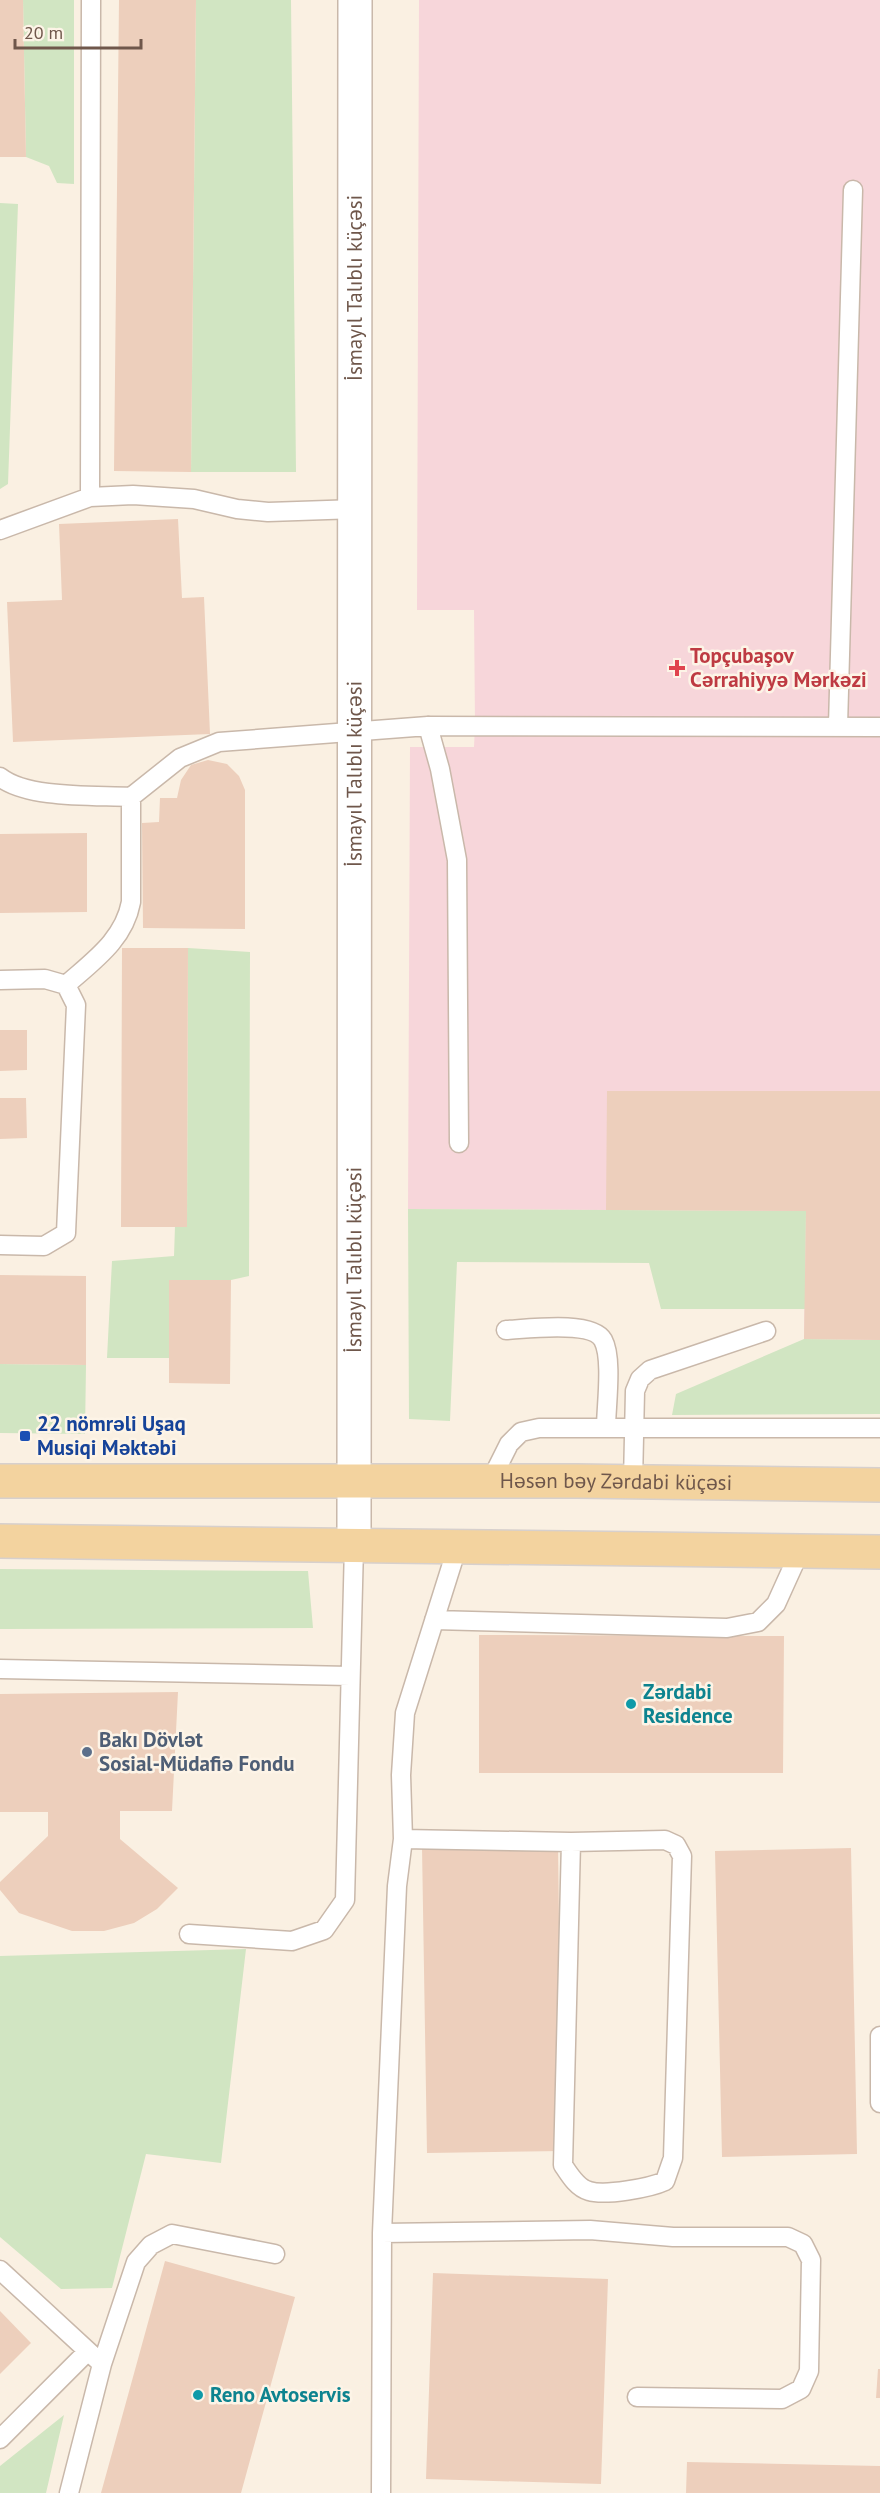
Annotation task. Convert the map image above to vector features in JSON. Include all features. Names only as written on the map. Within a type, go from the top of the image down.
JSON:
[{"type":"main road","name":"Həsən bəy Zərdabi küçəsi","points":[[0,1481],[633,1482],[880,1485]]},
{"type":"main road","points":[[0,1541],[880,1552]]},
{"type":"street","name":"İsmayıl Talıblı küçəsi","points":[[354,1546],[357,509],[355,0]]},
{"type":"lane","points":[[90,497],[91,0]]},
{"type":"lane","points":[[838,726],[853,190]]},
{"type":"lane","points":[[0,530],[90,497],[133,495],[194,499],[237,509],[268,512],[357,509]]},
{"type":"lane","points":[[428,726],[440,769],[457,860],[459,1143]]},
{"type":"lane","points":[[0,777],[8,783],[45,792],[131,797],[180,758],[219,742],[428,726],[880,727]]},
{"type":"lane","points":[[66,986],[117,938],[128,919],[131,902],[131,797]]},
{"type":"lane","points":[[0,980],[45,979],[66,986],[76,1005],[66,1233],[44,1246],[0,1245]]},
{"type":"lane","points":[[506,1330],[590,1329],[603,1339],[608,1354],[606,1428]]},
{"type":"lane","points":[[633,1482],[635,1391],[640,1379],[650,1370],[766,1331]]},
{"type":"lane","points":[[490,1482],[509,1444],[521,1432],[539,1428],[880,1428]]},
{"type":"lane","points":[[189,1934],[292,1941],[324,1930],[345,1900],[354,1546]]},
{"type":"lane","points":[[381,2493],[382,2233],[397,1886],[403,1839],[401,1775],[405,1713],[457,1548]]},
{"type":"lane","points":[[434,1620],[727,1628],[758,1622],[776,1604],[800,1551]]},
{"type":"lane","points":[[0,1669],[350,1676]]},
{"type":"lane","points":[[403,1839],[571,1842],[665,1840],[676,1845],[682,1856],[673,2158],[665,2181],[648,2189],[589,2192],[573,2181],[563,2165],[571,1842]]},
{"type":"lane","points":[[880,2036],[880,2103]]},
{"type":"lane","points":[[382,2233],[590,2230],[673,2237],[788,2237],[803,2244],[811,2260],[809,2371],[801,2389],[783,2399],[637,2397]]},
{"type":"lane","points":[[69,2493],[102,2364],[136,2262],[151,2245],[172,2234],[275,2254]]},
{"type":"lane","points":[[0,2270],[102,2364]]},
{"type":"lane","points":[[0,2439],[88,2351]]},
{"type":"shaded area","name":"Topçubaşov Cərrahiyyə Mərkəzi","points":[[419,0],[880,0],[880,1340],[804,1339],[806,1211],[408,1209],[410,747],[474,747],[475,725],[474,610],[417,610]]},
{"type":"green space","points":[[23,0],[74,0],[74,184],[57,183],[49,166],[26,157]]},
{"type":"green space","points":[[196,0],[291,0],[296,472],[191,472]]},
{"type":"green space","points":[[0,203],[18,204],[8,484],[0,489]]},
{"type":"green space","points":[[188,948],[250,952],[249,1276],[231,1280],[169,1280],[169,1358],[107,1358],[112,1261],[174,1256],[175,1226],[187,1226]]},
{"type":"green space","points":[[408,1209],[806,1211],[805,1309],[661,1309],[649,1263],[457,1262],[450,1421],[409,1419]]},
{"type":"green space","points":[[804,1339],[880,1340],[880,1414],[672,1415],[676,1394]]},
{"type":"green space","points":[[0,1364],[86,1365],[85,1434],[0,1433]]},
{"type":"green space","points":[[0,1569],[308,1571],[313,1628],[0,1629]]},
{"type":"green space","points":[[246,1949],[221,2163],[146,2154],[112,2288],[61,2289],[0,2237],[0,1956]]},
{"type":"green space","points":[[64,2415],[46,2493],[0,2493],[0,2466]]},
{"type":"building","points":[[0,0],[23,0],[26,157],[0,157]]},
{"type":"building","points":[[119,0],[196,0],[191,472],[114,471]]},
{"type":"building","points":[[178,519],[182,598],[204,597],[210,734],[13,742],[7,602],[62,600],[59,524]]},
{"type":"building","points":[[208,760],[227,764],[239,776],[245,790],[245,929],[143,928],[142,823],[159,822],[160,798],[177,798],[181,780],[191,765]]},
{"type":"building","points":[[87,833],[87,912],[0,913],[0,834]]},
{"type":"building","points":[[122,948],[188,948],[187,1227],[121,1227]]},
{"type":"building","points":[[0,1030],[27,1030],[27,1070],[0,1071]]},
{"type":"building","points":[[607,1091],[880,1091],[880,1340],[804,1339],[806,1211],[606,1210]]},
{"type":"building","points":[[0,1098],[26,1098],[27,1138],[0,1139]]},
{"type":"building","points":[[0,1275],[86,1276],[86,1365],[0,1364]]},
{"type":"building","points":[[169,1280],[231,1280],[230,1384],[169,1383]]},
{"type":"building","name":"Zərdabi Residence","points":[[479,1635],[784,1636],[783,1773],[479,1773]]},
{"type":"building","name":"Bakı Dövlət Sosial-Müdafiə Fondu","points":[[178,1692],[172,1811],[120,1811],[120,1839],[178,1888],[157,1909],[134,1923],[104,1931],[72,1931],[19,1913],[0,1890],[0,1882],[48,1836],[48,1812],[0,1812],[0,1694]]},
{"type":"building","points":[[558,1845],[562,2151],[427,2153],[422,1847]]},
{"type":"building","points":[[851,1848],[857,2154],[722,2157],[715,1851]]},
{"type":"building","name":"Reno Avtoservis","points":[[165,2261],[295,2297],[241,2493],[101,2493]]},
{"type":"building","points":[[433,2273],[608,2279],[601,2484],[426,2479]]},
{"type":"building","points":[[0,2311],[31,2343],[0,2374]]},
{"type":"building","points":[[878,2369],[880,2369],[880,2398],[876,2398]]},
{"type":"building","points":[[687,2462],[880,2466],[880,2493],[686,2493]]},
{"type":"place","name":"Topçubaşov Cərrahiyyə Mərkəzi","points":[[677,668]]},
{"type":"place","name":"22 nömrəli Uşaq Musiqi Məktəbi","points":[[25,1436]]},
{"type":"place","name":"Zərdabi Residence","points":[[631,1704]]},
{"type":"place","name":"Bakı Dövlət Sosial-Müdafiə Fondu","points":[[87,1752]]},
{"type":"place","name":"Reno Avtoservis","points":[[198,2395]]}]
